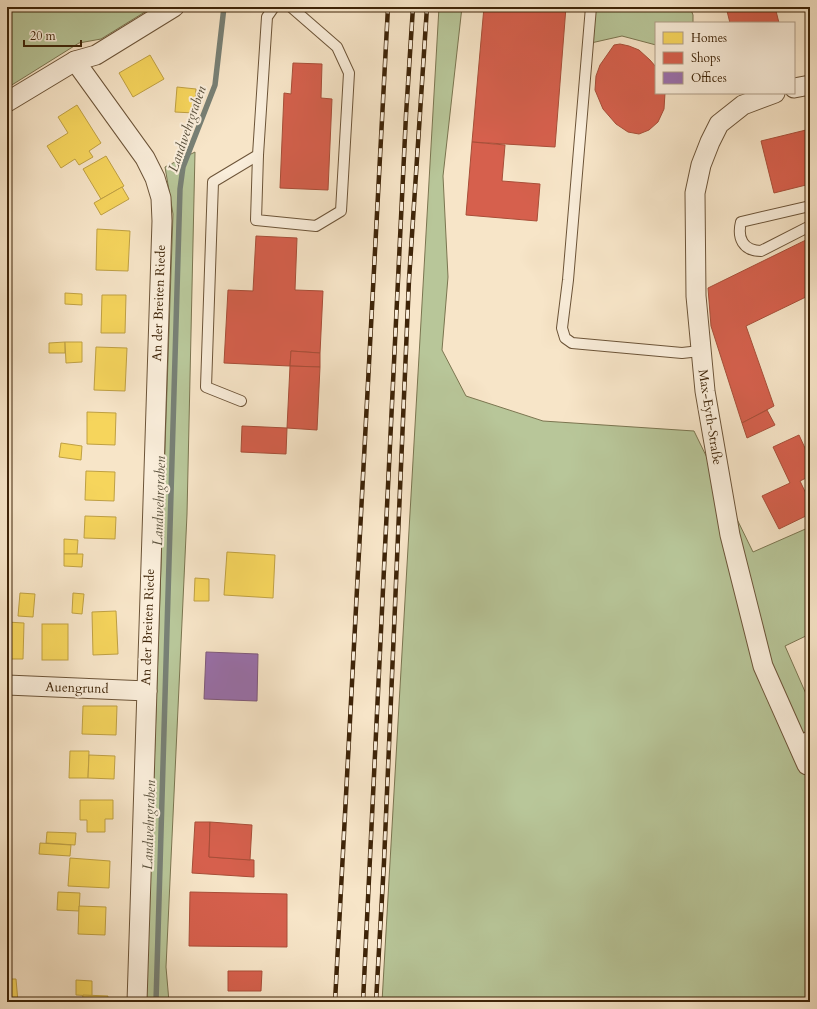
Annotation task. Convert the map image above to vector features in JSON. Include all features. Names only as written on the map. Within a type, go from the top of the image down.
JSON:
[{"type":"street","points":[[7,102],[75,61],[96,55],[174,7]]},
{"type":"street","name":"An der Breiten Riede","points":[[75,61],[145,158],[155,178],[160,198],[162,229],[136,1002]]},
{"type":"street","points":[[795,88],[810,85]]},
{"type":"street","name":"Max-Eyth-Straße","points":[[771,94],[743,105],[719,124],[701,165],[695,193],[696,296],[700,351],[705,391],[730,535],[763,666],[803,739],[807,765]]},
{"type":"street","name":"Auengrund","points":[[7,685],[147,691]]},
{"type":"lane","points":[[274,7],[267,17],[258,155],[256,220],[316,226],[341,211],[349,73],[336,47],[291,7]]},
{"type":"lane","points":[[591,7],[568,280],[562,328],[565,338],[572,343],[682,353],[700,351]]},
{"type":"lane","points":[[241,401],[206,387],[213,182],[258,155]]},
{"type":"lane","points":[[810,206],[741,222],[739,231],[742,241],[747,248],[754,251],[761,251],[810,226]]},
{"type":"green space","points":[[7,7],[153,7],[101,39],[79,43],[7,88]]},
{"type":"green space","points":[[439,7],[462,7],[443,176],[448,277],[442,350],[466,396],[543,421],[694,431],[753,552],[810,527],[810,634],[785,646],[810,703],[810,1002],[382,1002]]},
{"type":"green space","points":[[593,7],[690,7],[693,15],[693,22],[655,22],[655,45],[622,36],[591,43]]},
{"type":"green space","points":[[195,152],[187,514],[166,967],[169,1002],[146,1002],[173,214],[165,167]]},
{"type":"building: Homes","points":[[150,55],[164,79],[133,97],[119,73]]},
{"type":"building: Homes","points":[[177,87],[196,89],[194,113],[175,112]]},
{"type":"building: Homes","points":[[77,105],[101,143],[89,151],[93,157],[79,165],[75,159],[61,168],[47,146],[68,133],[58,117]]},
{"type":"building: Homes","points":[[106,156],[124,186],[101,199],[83,169]]},
{"type":"building: Homes","points":[[122,187],[129,199],[101,215],[94,203]]},
{"type":"building: Homes","points":[[97,229],[130,231],[128,271],[96,270]]},
{"type":"building: Homes","points":[[65,293],[82,294],[82,305],[65,304]]},
{"type":"building: Homes","points":[[102,295],[126,295],[125,333],[101,333]]},
{"type":"building: Homes","points":[[65,342],[65,353],[49,353],[49,343]]},
{"type":"building: Homes","points":[[65,342],[82,342],[82,362],[66,363]]},
{"type":"building: Homes","points":[[96,347],[127,348],[125,391],[94,390]]},
{"type":"building: Homes","points":[[87,412],[116,413],[115,445],[87,444]]},
{"type":"building: Homes","points":[[61,443],[82,446],[81,460],[59,457]]},
{"type":"building: Homes","points":[[86,471],[115,472],[114,501],[85,500]]},
{"type":"building: Homes","points":[[85,516],[116,517],[115,539],[84,538]]},
{"type":"building: Homes","points":[[64,539],[78,540],[77,554],[64,554]]},
{"type":"building: Homes","points":[[227,552],[275,555],[273,598],[224,595]]},
{"type":"building: Homes","points":[[64,554],[83,554],[82,567],[64,566]]},
{"type":"building: Homes","points":[[195,578],[209,579],[209,601],[194,601]]},
{"type":"building: Homes","points":[[20,593],[35,594],[33,617],[18,616]]},
{"type":"building: Homes","points":[[73,593],[84,594],[82,614],[72,613]]},
{"type":"building: Homes","points":[[116,611],[118,654],[93,655],[92,612]]},
{"type":"building: Homes","points":[[7,622],[24,623],[23,659],[7,659]]},
{"type":"building: Homes","points":[[42,624],[68,624],[68,660],[42,660]]},
{"type":"building: Homes","points":[[83,706],[117,706],[116,735],[82,734]]},
{"type":"building: Homes","points":[[70,751],[89,751],[88,778],[69,778]]},
{"type":"building: Homes","points":[[89,755],[115,756],[114,779],[88,778]]},
{"type":"building: Homes","points":[[80,800],[113,800],[113,819],[105,819],[105,832],[87,832],[87,820],[80,820]]},
{"type":"building: Homes","points":[[47,832],[76,833],[75,845],[46,843]]},
{"type":"building: Homes","points":[[40,843],[71,845],[70,856],[39,854]]},
{"type":"building: Homes","points":[[70,858],[110,861],[109,888],[68,886]]},
{"type":"building: Homes","points":[[58,892],[80,893],[79,911],[57,910]]},
{"type":"building: Homes","points":[[79,906],[106,907],[105,935],[78,934]]},
{"type":"building: Homes","points":[[7,979],[16,979],[18,1002],[7,1002]]},
{"type":"building: Homes","points":[[76,980],[92,981],[92,996],[76,995]]},
{"type":"building: Homes","points":[[83,995],[108,996],[107,1002],[82,1002]]},
{"type":"building: Shops","points":[[484,7],[566,7],[555,147],[472,142]]},
{"type":"building: Shops","points":[[726,7],[775,7],[779,22],[730,22]]},
{"type":"building: Shops","points":[[620,44],[639,50],[650,60],[655,66],[655,94],[665,94],[664,109],[658,122],[649,130],[639,134],[628,132],[616,124],[603,109],[595,90],[596,76],[600,65],[614,45]]},
{"type":"building: Shops","points":[[293,63],[322,64],[321,98],[332,99],[328,190],[280,188],[284,93],[291,94]]},
{"type":"building: Shops","points":[[810,129],[810,184],[774,193],[761,141]]},
{"type":"building: Shops","points":[[472,142],[505,145],[502,181],[540,184],[537,221],[466,215]]},
{"type":"building: Shops","points":[[256,236],[297,238],[295,290],[323,291],[320,353],[291,351],[290,366],[224,363],[228,290],[253,291]]},
{"type":"building: Shops","points":[[810,238],[810,295],[746,326],[774,406],[742,423],[711,326],[708,288]]},
{"type":"building: Shops","points":[[291,351],[320,353],[320,367],[290,366]]},
{"type":"building: Shops","points":[[290,366],[320,367],[317,430],[287,428]]},
{"type":"building: Shops","points":[[767,410],[775,425],[747,438],[742,423]]},
{"type":"building: Shops","points":[[242,426],[287,428],[286,454],[241,452]]},
{"type":"building: Shops","points":[[799,435],[810,459],[810,476],[800,481],[810,502],[810,514],[779,529],[762,496],[790,483],[773,447]]},
{"type":"building: Shops","points":[[195,822],[210,822],[209,857],[254,860],[254,877],[192,873]]},
{"type":"building: Shops","points":[[210,822],[252,825],[250,860],[209,857]]},
{"type":"building: Shops","points":[[190,892],[287,894],[287,947],[189,946]]},
{"type":"building: Shops","points":[[228,971],[262,971],[261,991],[228,991]]},
{"type":"building: Offices","points":[[206,652],[258,654],[257,701],[204,699]]},
{"type":"waterway","name":"Landwehrgraben","points":[[156,1002],[180,189],[183,167],[215,85],[224,7]]},
{"type":"railway","points":[[335,1002],[388,7]]},
{"type":"railway","points":[[363,1002],[406,115],[413,7]]},
{"type":"railway","points":[[376,1002],[384,862],[409,280],[427,7]]}]
